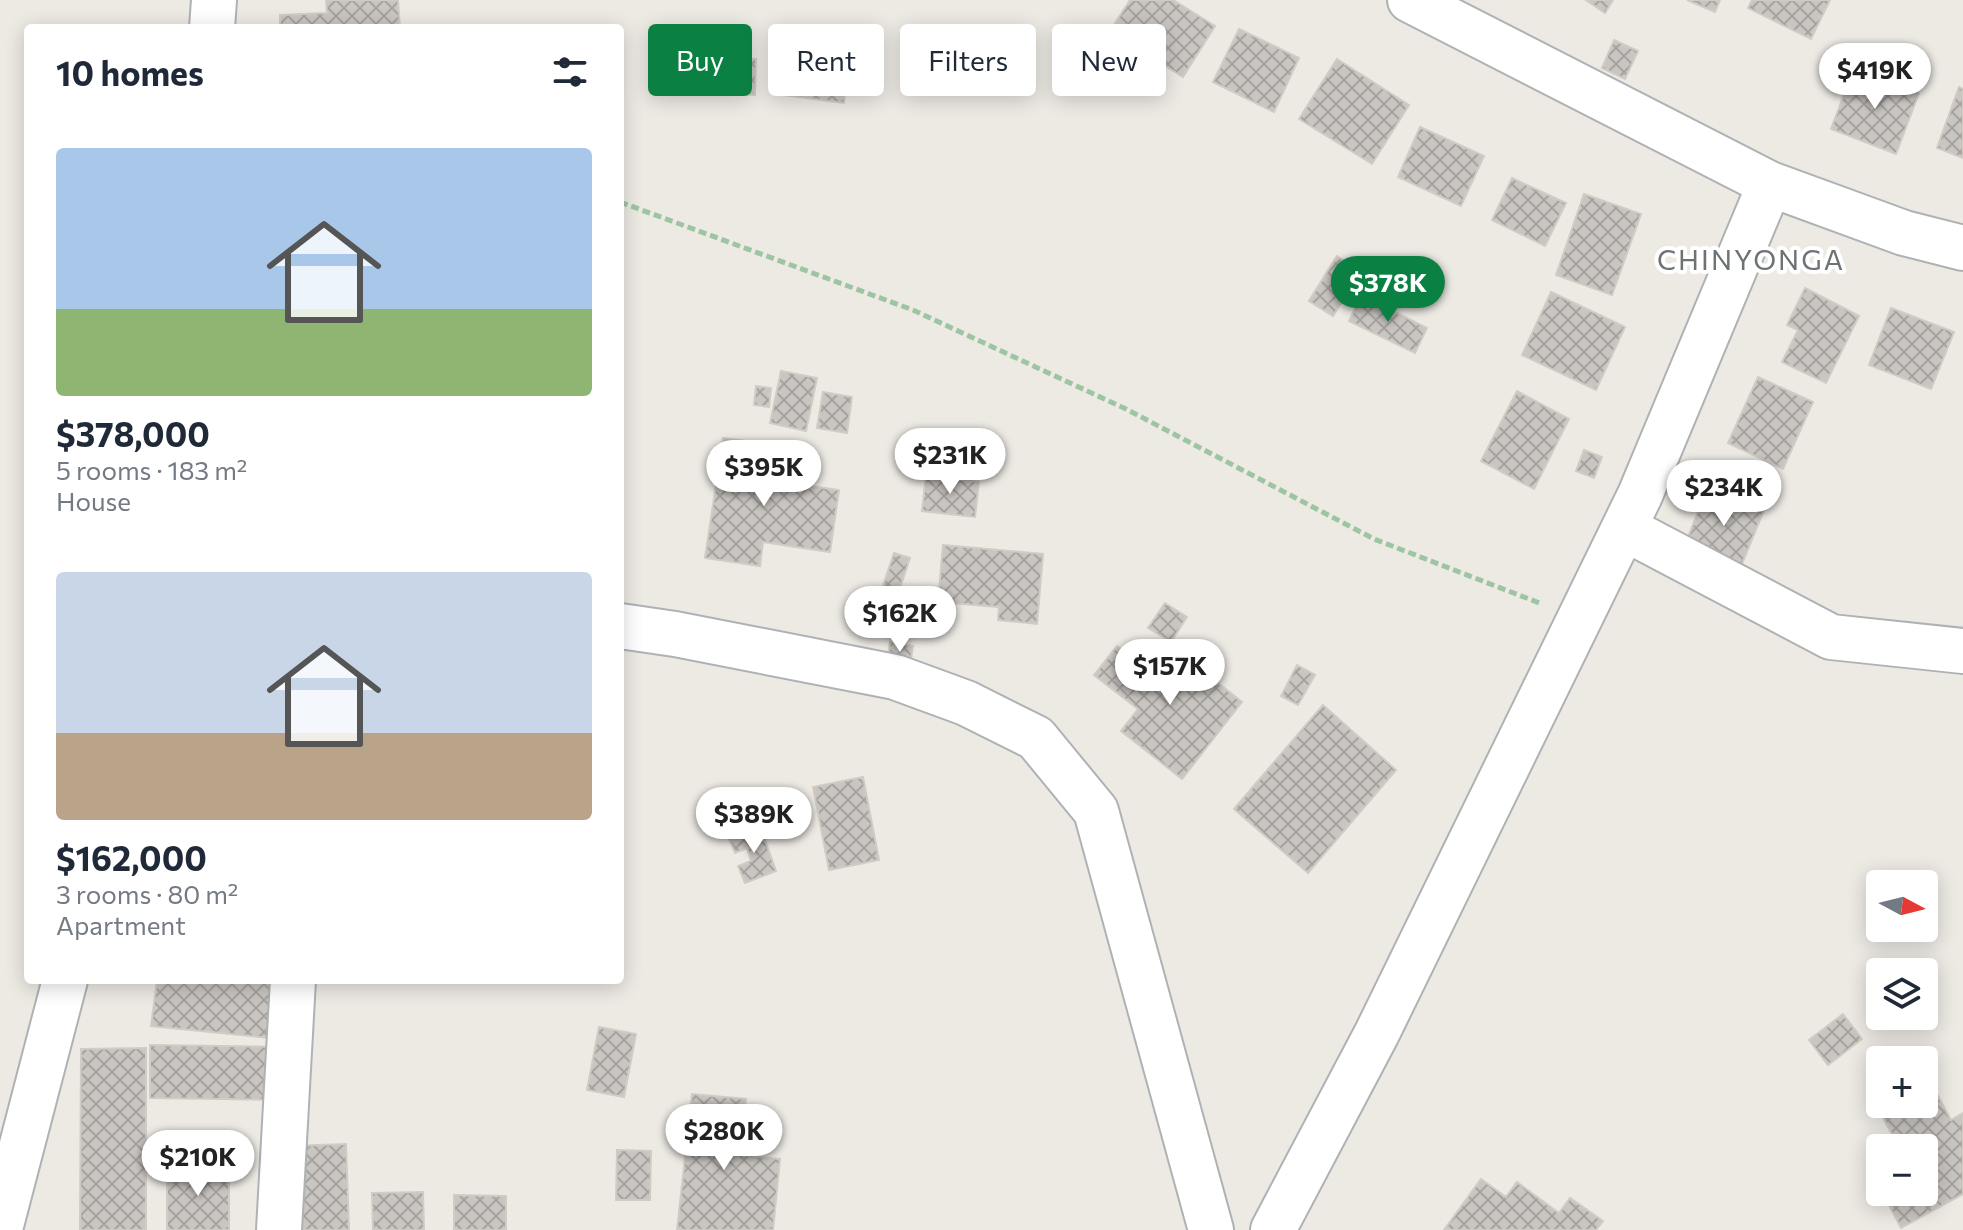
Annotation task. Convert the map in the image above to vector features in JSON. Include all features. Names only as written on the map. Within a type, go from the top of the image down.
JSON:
[{"type":"street","points":[[212,24],[214,0]]},
{"type":"street","points":[[1410,0],[1770,184],[1904,233],[1963,248]]},
{"type":"street","points":[[1273,1230],[1377,1033],[1640,495],[1770,184]]},
{"type":"street","points":[[1624,528],[1831,637],[1963,651]]},
{"type":"street","points":[[624,627],[895,677],[966,703],[1036,738],[1096,811],[1211,1230]]},
{"type":"street","points":[[0,1229],[64,984]]},
{"type":"street","points":[[279,1230],[293,984]]},
{"type":"path","points":[[624,203],[913,310],[1126,409],[1374,539],[1580,619]]},
{"type":"building","points":[[326,0],[398,0],[400,24],[280,24],[280,15],[327,13]]},
{"type":"building","points":[[1130,0],[1173,0],[1215,26],[1183,77],[1166,66],[1166,24],[1115,24]]},
{"type":"building","points":[[1586,0],[1613,0],[1605,13]]},
{"type":"building","points":[[1687,0],[1720,0],[1715,12]]},
{"type":"building","points":[[1752,0],[1830,0],[1811,39],[1748,8]]},
{"type":"building","points":[[1239,29],[1299,58],[1274,112],[1213,82]]},
{"type":"building","points":[[1614,40],[1638,51],[1625,79],[1602,68]]},
{"type":"building","points":[[752,59],[756,59],[755,95],[752,95]]},
{"type":"building","points":[[1337,59],[1409,105],[1372,164],[1299,119]]},
{"type":"building","points":[[1854,68],[1919,93],[1896,154],[1831,129]]},
{"type":"building","points":[[1959,87],[1963,89],[1963,158],[1937,148]]},
{"type":"building","points":[[790,96],[845,96],[844,103]]},
{"type":"building","points":[[1420,127],[1484,156],[1461,206],[1398,177]]},
{"type":"building","points":[[1512,178],[1566,203],[1545,246],[1492,220]]},
{"type":"building","points":[[1584,194],[1641,214],[1612,295],[1556,275]]},
{"type":"building","points":[[1337,256],[1361,271],[1333,316],[1309,301]]},
{"type":"building","points":[[1805,288],[1859,316],[1826,383],[1782,362],[1798,330],[1787,325]]},
{"type":"building","points":[[1551,292],[1625,327],[1596,390],[1522,355]]},
{"type":"building","points":[[1361,295],[1427,328],[1415,353],[1349,321]]},
{"type":"building","points":[[1891,308],[1954,332],[1931,389],[1869,365]]},
{"type":"building","points":[[781,371],[817,378],[806,431],[770,423]]},
{"type":"building","points":[[1758,377],[1813,402],[1783,469],[1728,443]]},
{"type":"building","points":[[756,386],[771,388],[769,407],[754,405]]},
{"type":"building","points":[[1517,391],[1569,419],[1534,489],[1481,461]]},
{"type":"building","points":[[823,392],[852,397],[847,433],[817,428]]},
{"type":"building","points":[[723,438],[775,445],[770,480],[839,490],[830,552],[763,542],[760,566],[705,558]]},
{"type":"building","points":[[1584,450],[1602,457],[1594,478],[1576,471]]},
{"type":"building","points":[[926,476],[979,482],[975,517],[922,511]]},
{"type":"building","points":[[1708,487],[1764,510],[1740,569],[1684,547]]},
{"type":"building","points":[[943,545],[1043,554],[1037,624],[998,620],[999,607],[938,602]]},
{"type":"building","points":[[894,553],[910,558],[889,621],[873,615]]},
{"type":"building","points":[[1165,603],[1187,617],[1171,642],[1148,628]]},
{"type":"building","points":[[890,642],[913,646],[910,666],[887,662]]},
{"type":"building","points":[[1117,646],[1153,675],[1174,648],[1242,702],[1182,779],[1121,731],[1138,709],[1094,675]]},
{"type":"building","points":[[1297,665],[1315,675],[1298,705],[1281,696]]},
{"type":"building","points":[[1323,705],[1396,770],[1308,873],[1234,809]]},
{"type":"building","points":[[863,777],[879,860],[829,870],[813,787]]},
{"type":"building","points":[[760,826],[776,871],[745,883],[738,866],[751,861],[747,848],[735,853],[729,839]]},
{"type":"building","points":[[156,984],[276,984],[270,1038],[151,1026]]},
{"type":"building","points":[[1843,1014],[1862,1039],[1828,1065],[1809,1040]]},
{"type":"building","points":[[599,1027],[636,1034],[624,1097],[587,1090]]},
{"type":"building","points":[[150,1045],[282,1047],[281,1100],[150,1098]]},
{"type":"building","points":[[146,1048],[146,1230],[80,1230],[81,1049]]},
{"type":"building","points":[[692,1094],[746,1099],[740,1155],[780,1159],[773,1230],[677,1230]]},
{"type":"building","points":[[1938,1096],[1951,1120],[1963,1113],[1963,1194],[1901,1228],[1889,1206],[1938,1206],[1938,1134],[1892,1134],[1883,1118],[1938,1118]]},
{"type":"building","points":[[346,1144],[349,1230],[291,1230],[289,1146]]},
{"type":"building","points":[[617,1150],[651,1151],[650,1200],[616,1200]]},
{"type":"building","points":[[167,1167],[229,1167],[229,1230],[167,1230]]},
{"type":"building","points":[[1481,1179],[1506,1197],[1517,1182],[1559,1213],[1570,1198],[1603,1221],[1596,1230],[1444,1230]]},
{"type":"building","points":[[423,1192],[424,1230],[373,1230],[372,1193]]},
{"type":"building","points":[[454,1195],[506,1196],[506,1230],[454,1230]]},
{"type":"district","name":"CHINYONGA","points":[[1751,260]]}]
